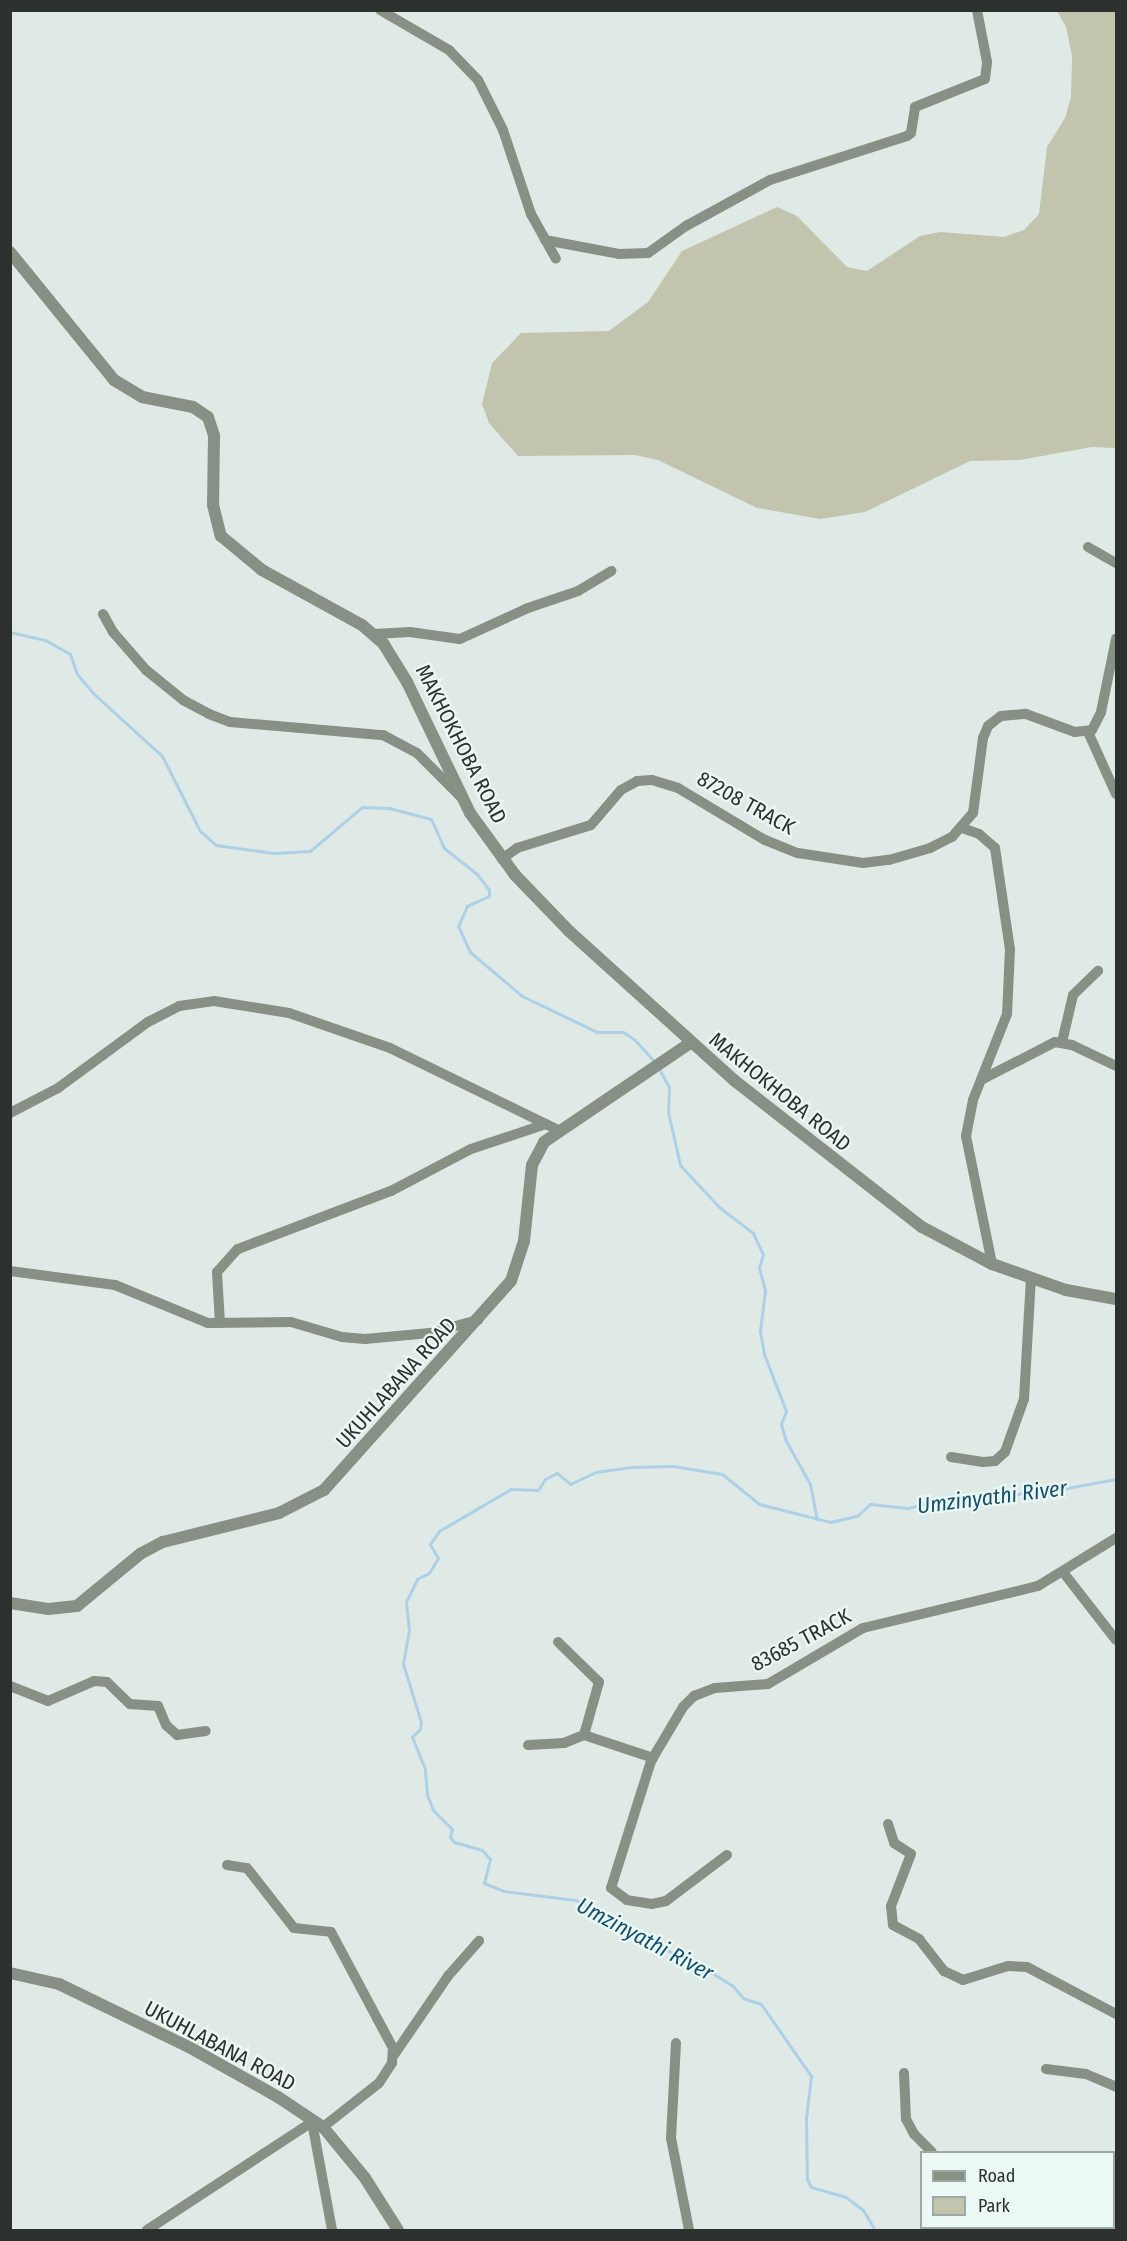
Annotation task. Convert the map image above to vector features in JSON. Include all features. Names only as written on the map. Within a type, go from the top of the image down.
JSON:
[{"type":"street","points":[[380,10],[449,50],[474,74],[495,112],[531,214],[556,259]]},
{"type":"street","points":[[545,240],[620,255],[648,253],[686,226],[770,180],[907,136],[911,133],[915,107],[985,80],[987,62],[977,10]]},
{"type":"street","name":"MAKHOKHOBA ROAD","points":[[10,252],[114,380],[142,397],[193,407],[208,417],[214,436],[215,519],[222,536],[233,549],[262,570],[374,634],[407,682],[461,797],[502,859],[569,931],[690,1043],[886,1201],[959,1249],[992,1264],[1031,1278],[1116,1299]]},
{"type":"street","points":[[1088,547],[1116,563]]},
{"type":"street","points":[[374,634],[410,632],[460,639],[528,608],[578,591],[611,572]]},
{"type":"street","points":[[103,614],[113,632],[146,670],[167,689],[209,714],[230,722],[383,735],[417,753],[461,797]]},
{"type":"street","points":[[1116,639],[1101,712],[1088,732],[1116,794]]},
{"type":"street","name":"87208 TRACK","points":[[502,859],[517,848],[591,825],[621,790],[644,780],[678,788],[787,849],[843,862],[903,857],[941,843],[962,828],[976,803],[985,732],[1001,716],[1038,716],[1075,732],[1088,732]]},
{"type":"street","points":[[962,828],[979,834],[995,848],[1010,950],[1007,1014],[967,1119],[966,1136],[992,1264]]},
{"type":"street","points":[[1062,1042],[1073,995],[1098,971]]},
{"type":"street","points":[[10,1113],[58,1088],[148,1022],[179,1006],[214,1001],[289,1012],[358,1037],[558,1130]]},
{"type":"street","points":[[981,1080],[1062,1042],[1116,1066]]},
{"type":"street","name":"UKUHLABANA ROAD","points":[[10,1603],[48,1610],[76,1606],[140,1554],[163,1542],[279,1514],[312,1499],[342,1473],[406,1395],[478,1320],[518,1268],[532,1164],[544,1142],[558,1130],[647,1074],[690,1043]]},
{"type":"street","points":[[220,1323],[217,1272],[238,1249],[304,1221],[391,1191],[471,1149],[546,1124]]},
{"type":"street","points":[[13,1269],[115,1285],[197,1321],[291,1322],[342,1337],[365,1339],[430,1333],[478,1320]]},
{"type":"street","points":[[951,1457],[983,1462],[995,1461],[1005,1452],[1024,1399],[1031,1278]]},
{"type":"street","name":"83685 TRACK","points":[[727,1855],[666,1901],[643,1904],[621,1898],[612,1891],[611,1878],[653,1758],[683,1707],[700,1693],[768,1684],[855,1630],[1021,1591],[1063,1572],[1116,1538]]},
{"type":"street","points":[[1063,1572],[1116,1640]]},
{"type":"street","points":[[558,1642],[599,1682],[584,1735]]},
{"type":"street","points":[[10,1686],[48,1701],[94,1681],[108,1682],[130,1704],[159,1706],[166,1725],[177,1735],[206,1731]]},
{"type":"street","points":[[528,1745],[564,1743],[584,1735],[653,1758]]},
{"type":"street","points":[[888,1824],[894,1843],[911,1854],[891,1906],[893,1925],[919,1939],[944,1971],[963,1980],[1008,1966],[1027,1967],[1116,2014]]},
{"type":"street","points":[[227,1865],[245,1866],[294,1928],[331,1932],[394,2055]]},
{"type":"street","points":[[147,2230],[318,2124],[379,2083],[394,2055],[448,1976],[479,1941]]},
{"type":"street","name":"UKUHLABANA ROAD","points":[[10,1973],[59,1984],[189,2047],[278,2097],[318,2124],[365,2178],[398,2230]]},
{"type":"street","points":[[676,2043],[671,2138],[689,2230]]},
{"type":"street","points":[[1046,2069],[1086,2074],[1116,2087]]},
{"type":"street","points":[[904,2073],[906,2119],[914,2134],[931,2151]]},
{"type":"street","points":[[318,2124],[332,2230]]},
{"type":"green space","points":[[1057,11],[1116,11],[1116,448],[1092,447],[1020,460],[970,461],[865,512],[820,519],[757,508],[658,460],[635,455],[518,456],[489,423],[482,404],[492,363],[521,333],[609,331],[648,302],[682,251],[777,207],[797,216],[847,267],[867,271],[920,236],[940,232],[1004,237],[1024,230],[1039,214],[1047,147],[1065,118],[1071,97],[1072,56],[1066,27]]},
{"type":"waterway","points":[[10,632],[45,640],[70,654],[77,674],[93,693],[162,756],[200,831],[216,845],[273,853],[310,851],[362,807],[389,808],[431,819],[444,848],[477,874],[489,890],[489,896],[467,906],[458,926],[470,952],[522,996],[597,1032],[623,1032],[635,1040],[656,1063]]},
{"type":"waterway","points":[[659,1069],[669,1087],[668,1112],[680,1165],[719,1207],[753,1233],[763,1254],[759,1268],[765,1290],[760,1331],[764,1354],[786,1411],[781,1424],[786,1441],[810,1484],[817,1519]]},
{"type":"waterway","name":"Umzinyathi River","points":[[875,2230],[863,2210],[846,2197],[811,2187],[807,2179],[806,2119],[811,2076],[761,2004],[743,1998],[733,1986],[702,1967],[609,1922],[594,1908],[575,1900],[504,1891],[484,1883],[490,1859],[482,1850],[454,1842],[450,1837],[452,1829],[433,1810],[427,1794],[425,1769],[412,1737],[420,1729],[421,1722],[403,1664],[409,1631],[406,1602],[417,1579],[429,1573],[438,1558],[430,1544],[439,1531],[511,1489],[538,1490],[545,1479],[557,1473],[570,1484],[596,1472],[632,1467],[673,1466],[722,1474],[759,1504],[830,1522],[857,1516],[870,1504],[908,1508],[927,1503],[962,1504],[981,1494],[1019,1494],[1030,1487],[1056,1490],[1116,1479]]}]
